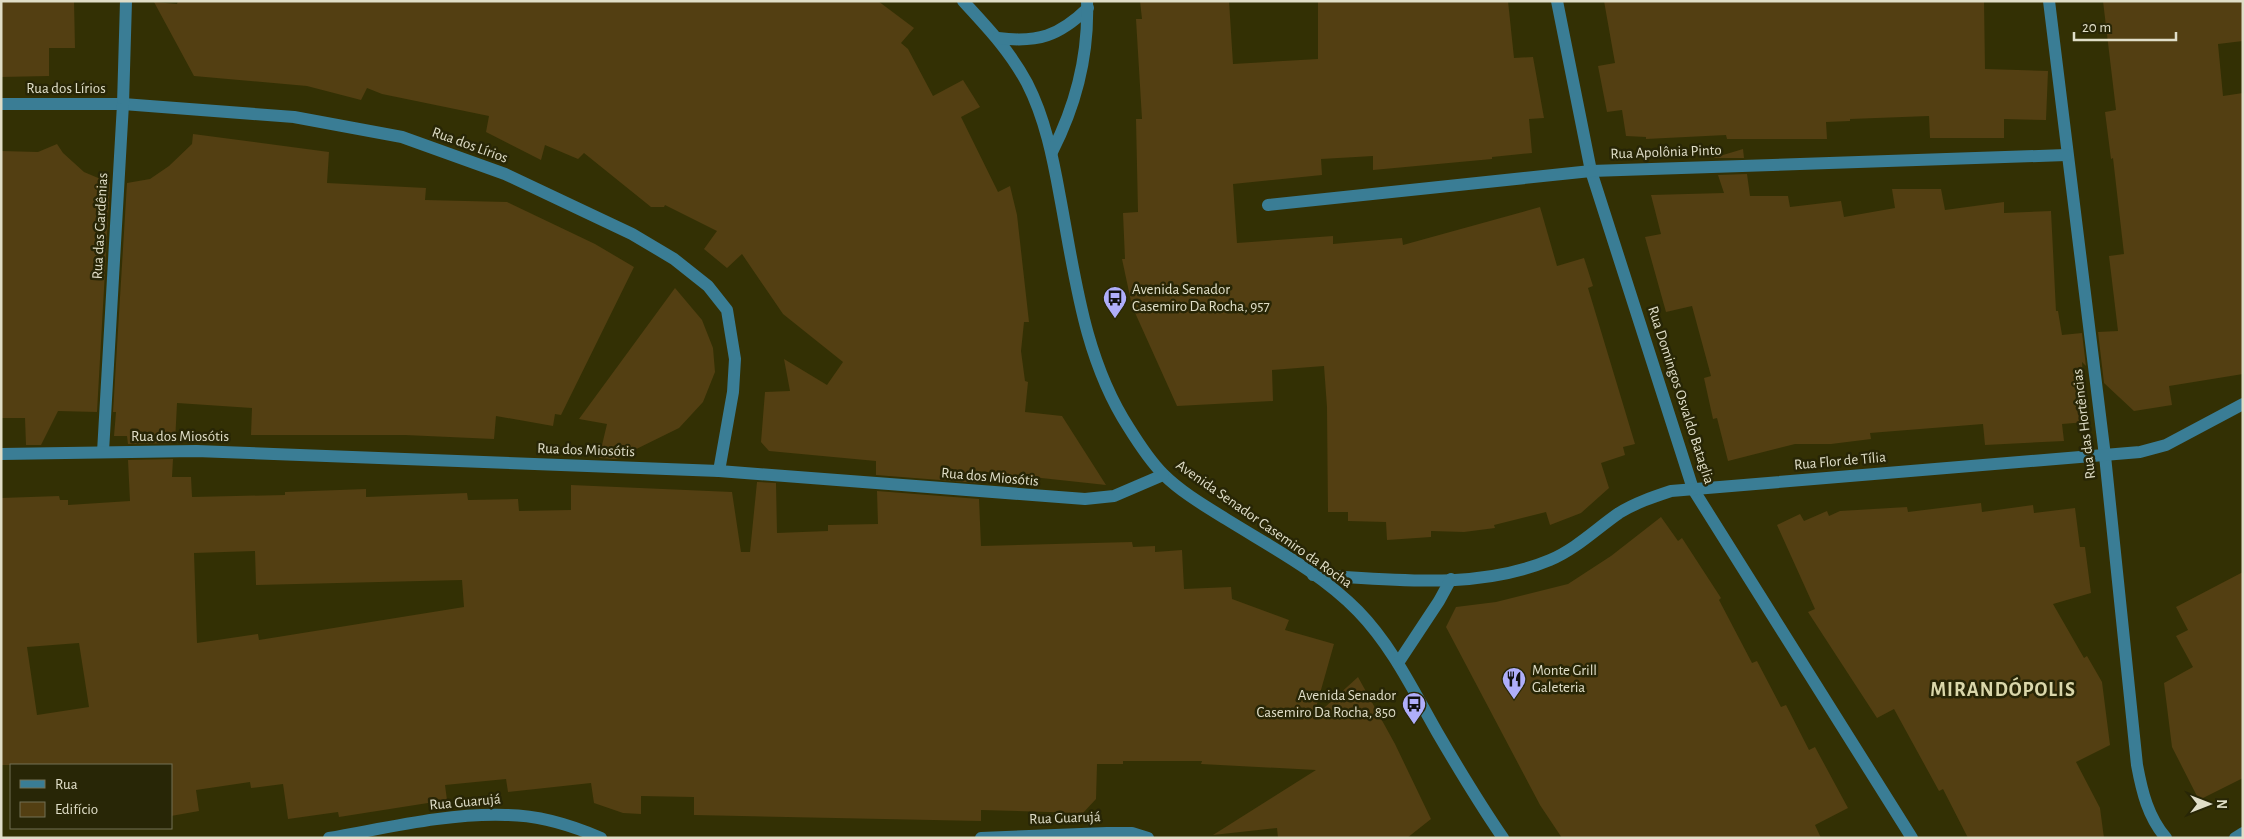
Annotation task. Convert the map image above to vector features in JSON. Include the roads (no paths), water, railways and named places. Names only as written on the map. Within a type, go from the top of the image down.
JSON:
[{"type":"street","name":"Rua das Gardênias","points":[[103,452],[123,104],[126,1]]},
{"type":"street","name":"Avenida Senador Casemiro da Rocha","points":[[963,1],[998,38],[1026,82],[1036,104],[1052,152],[1079,300],[1094,356],[1111,399],[1147,456],[1163,475],[1212,511],[1338,592],[1358,611],[1379,634],[1398,663],[1450,755],[1503,838]]},
{"type":"street","name":"Rua Domingos Osvaldo Bataglia","points":[[1557,1],[1591,171],[1693,489],[1912,838]]},
{"type":"street","name":"Rua das Hortências","points":[[2049,1],[2104,456],[2137,765],[2149,811],[2158,829],[2166,838]]},
{"type":"street","points":[[998,38],[1020,41],[1051,36],[1070,24],[1087,5]]},
{"type":"street","points":[[1052,152],[1068,120],[1077,95],[1087,5]]},
{"type":"street","name":"Rua dos Lírios","points":[[1,104],[123,104],[294,117],[402,137],[505,174],[632,234],[674,259],[708,286],[726,310],[735,359],[733,392],[719,471]]},
{"type":"street","name":"Rua Apolônia Pinto","points":[[1268,205],[1591,171],[2066,154]]},
{"type":"street","name":"Rua Flor de Tília","points":[[1313,575],[1451,579],[1481,577],[1520,570],[1551,560],[1574,548],[1619,513],[1636,503],[1671,491],[2140,452],[2166,445],[2243,404]]},
{"type":"street","name":"Rua dos Miosótis","points":[[1,454],[196,451],[719,471],[1085,499],[1114,496],[1163,475]]},
{"type":"street","points":[[1398,663],[1439,601],[1451,579]]},
{"type":"street","name":"Rua Guarujá","points":[[329,838],[451,818],[507,814],[550,820],[601,838]]},
{"type":"street","name":"Rua Guarujá","points":[[981,838],[1107,833],[1132,833],[1148,838]]},
{"type":"street","points":[[2235,838],[2243,833]]},
{"type":"place","name":"Avenida Senador Casemiro Da Rocha, 957","points":[[1115,319]]},
{"type":"place","name":"Monte Grill Galeteria","points":[[1514,700]]},
{"type":"place","name":"Avenida Senador Casemiro Da Rocha, 850","points":[[1414,725]]},
{"type":"district","name":"MIRANDÓPOLIS","points":[[2003,690]]}]
